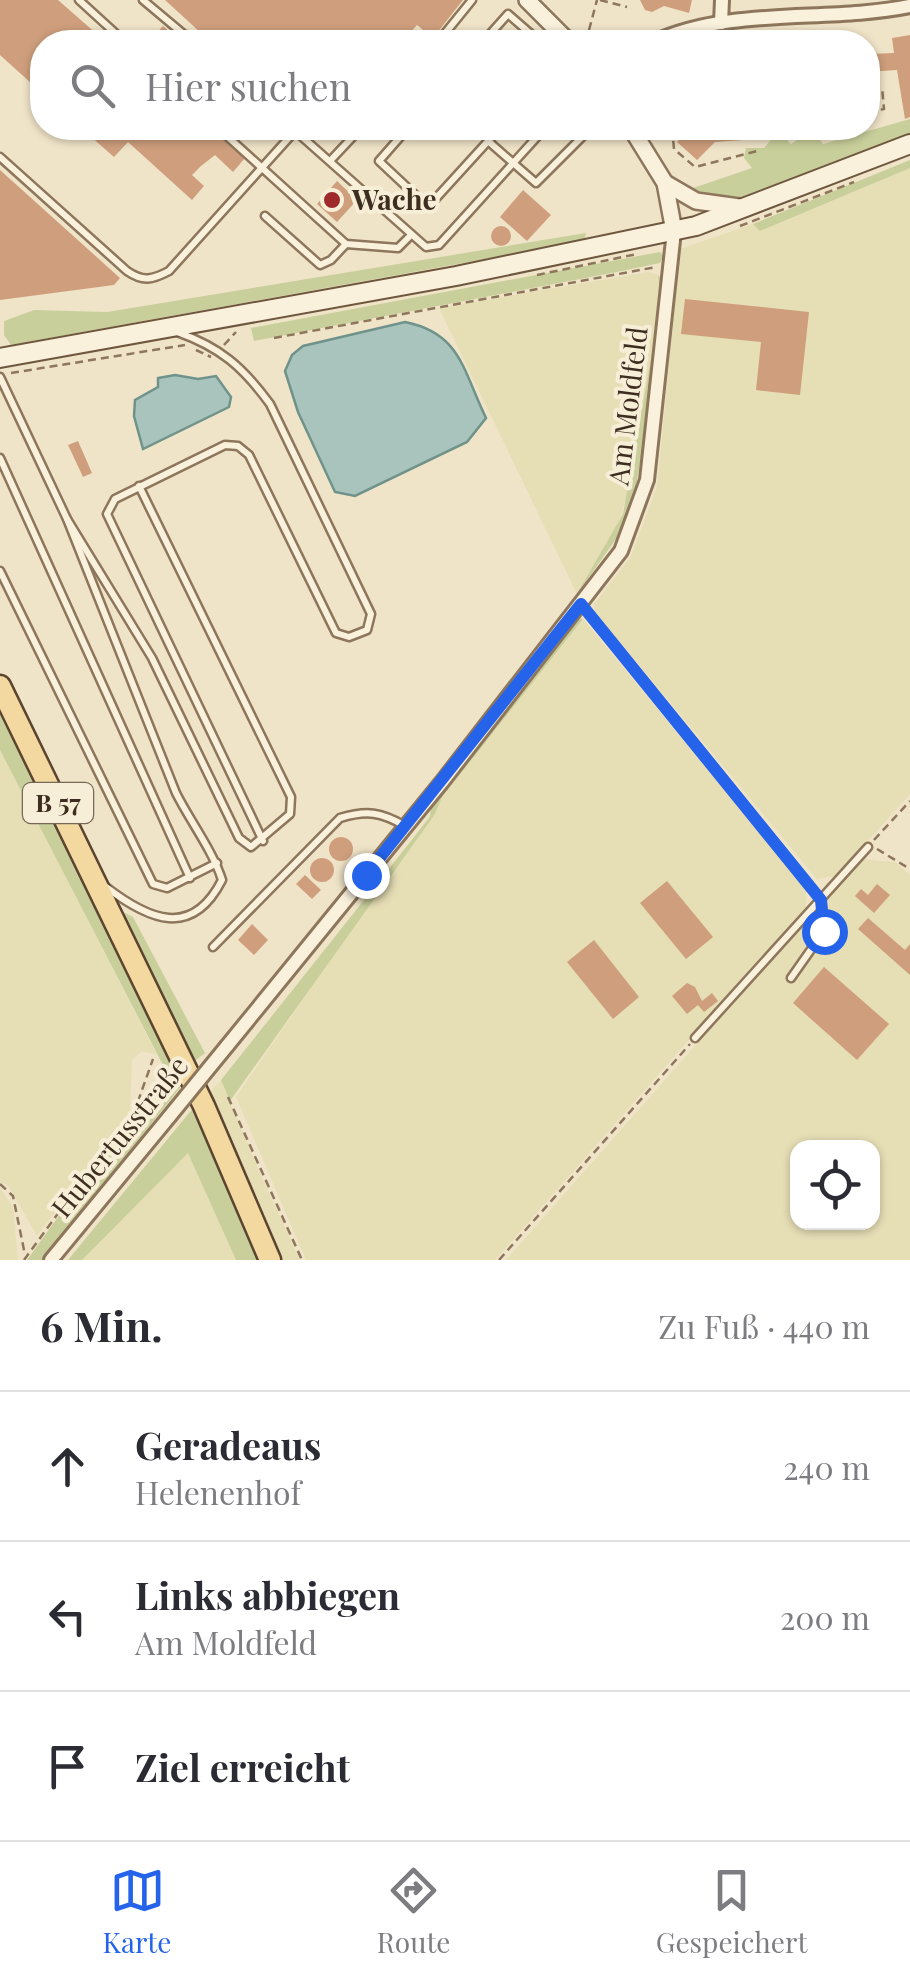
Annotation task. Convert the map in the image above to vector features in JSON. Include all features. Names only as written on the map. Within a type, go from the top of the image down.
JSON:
[{"type":"main road","points":[[0,358],[172,330],[674,231],[753,207],[910,144]]},
{"type":"main road","name":"B 57","points":[[0,686],[204,1106],[270,1260]]},
{"type":"street","points":[[527,0],[557,30]]},
{"type":"street","points":[[721,23],[722,0]]},
{"type":"street","points":[[696,30],[721,23],[910,6]]},
{"type":"street","points":[[639,140],[665,182],[674,231]]},
{"type":"street","points":[[665,182],[709,206],[753,207]]},
{"type":"street","name":"Am Moldfeld","points":[[227,1046],[406,827],[621,551],[642,503],[674,231]]},
{"type":"street","name":"Hubertusstraße","points":[[51,1260],[227,1046]]},
{"type":"lane","points":[[79,0],[113,30]]},
{"type":"lane","points":[[144,0],[179,30]]},
{"type":"lane","points":[[448,30],[472,0]]},
{"type":"lane","points":[[494,30],[508,14],[526,30]]},
{"type":"lane","points":[[232,140],[346,244],[358,248],[398,248],[411,235]]},
{"type":"lane","points":[[0,157],[140,279],[154,279],[168,271],[285,140]]},
{"type":"lane","points":[[306,140],[426,247],[439,244],[534,140]]},
{"type":"lane","points":[[330,161],[349,140]]},
{"type":"lane","points":[[397,140],[379,161],[428,207],[488,141],[536,183],[579,140]]},
{"type":"lane","points":[[265,216],[320,265],[332,260],[346,244]]},
{"type":"lane","points":[[172,330],[220,349],[250,377],[270,404],[371,614],[367,630],[349,637],[336,633],[249,455],[238,446],[225,445],[139,486],[115,499],[107,514],[263,840]]},
{"type":"lane","points":[[0,377],[67,518],[176,793],[197,837],[217,863],[222,880],[209,904],[186,916],[160,918],[134,908],[88,867]]},
{"type":"lane","points":[[0,458],[190,878]]},
{"type":"lane","points":[[67,518],[152,658],[239,838],[251,847],[290,814],[291,797],[139,486]]},
{"type":"lane","points":[[1,572],[153,884],[167,888],[217,863]]},
{"type":"lane","points":[[581,604],[821,900],[824,931],[791,978]]},
{"type":"lane","points":[[213,946],[340,818],[364,811],[378,812],[406,827]]},
{"type":"lane","points":[[694,1038],[868,846]]},
{"type":"path","points":[[589,30],[598,0],[628,6]]},
{"type":"path","points":[[880,110],[884,109],[882,87]]},
{"type":"path","points":[[673,140],[674,149],[694,168],[757,151]]},
{"type":"path","points":[[274,338],[671,264]]},
{"type":"path","points":[[910,800],[868,846],[891,854],[910,869]]},
{"type":"path","points":[[499,1260],[694,1038]]},
{"type":"path","points":[[25,1259],[136,1107],[154,1060]]},
{"type":"path","points":[[228,1097],[302,1260]]},
{"type":"path","points":[[0,1184],[15,1203],[25,1259]]},
{"type":"shaded area","points":[[910,168],[910,794],[836,876],[817,879],[594,611],[594,604],[631,556],[657,487],[680,249],[753,224],[761,231]]},
{"type":"shaded area","points":[[648,272],[658,275],[661,304],[631,485],[613,538],[577,594],[439,308]]},
{"type":"shaded area","points":[[583,619],[806,889],[806,907],[495,1260],[306,1260],[236,1097],[442,797]]},
{"type":"shaded area","points":[[0,750],[157,1055],[142,1051],[132,1060],[130,1111],[37,1236],[10,1188],[0,1181]]},
{"type":"shaded area","points":[[860,859],[895,862],[910,875],[910,1260],[506,1260]]},
{"type":"shaded area","points":[[221,1080],[300,1260],[278,1260],[206,1096]]},
{"type":"shaded area","points":[[188,1152],[236,1260],[82,1260],[151,1188]]},
{"type":"shaded area","points":[[0,1188],[13,1207],[18,1260],[0,1260]]},
{"type":"green space","points":[[910,119],[910,138],[748,198],[700,199],[693,188],[752,168],[744,158],[746,148],[764,148],[771,140],[787,140],[791,144],[797,140],[820,140],[823,144],[837,140],[880,140],[880,128]]},
{"type":"green space","points":[[910,160],[910,168],[760,231],[753,224]]},
{"type":"green space","points":[[586,233],[584,241],[11,345],[4,335],[4,321],[34,310],[107,312]]},
{"type":"green space","points":[[660,252],[664,256],[660,263],[254,341],[251,328]]},
{"type":"green space","points":[[658,275],[666,286],[661,342],[636,486],[623,529],[577,594],[623,514],[661,304]]},
{"type":"green space","points":[[578,618],[583,619],[442,797],[435,814],[230,1101],[221,1080],[430,817],[431,804]]},
{"type":"green space","points":[[0,705],[183,1084],[43,1260],[27,1260],[165,1069],[0,750]]},
{"type":"green space","points":[[115,908],[133,917],[205,1053],[191,1064]]},
{"type":"green space","points":[[194,1107],[260,1260],[236,1260],[188,1153],[82,1260],[68,1260]]},
{"type":"water","points":[[405,322],[424,327],[449,345],[458,356],[486,418],[467,442],[355,496],[335,492],[298,412],[285,371],[292,355],[303,346]]},
{"type":"water","points":[[175,375],[198,379],[216,376],[231,397],[229,407],[143,449],[134,416],[135,400],[158,387],[158,378]]},
{"type":"building","points":[[0,0],[58,0],[92,30],[30,30],[30,82],[0,55]]},
{"type":"building","points":[[165,0],[463,0],[439,30],[423,30],[417,25],[413,30],[198,30]]},
{"type":"building","points":[[640,0],[692,0],[689,13],[664,6],[652,12],[645,10]]},
{"type":"building","points":[[910,35],[910,117],[905,119],[897,70],[880,71],[880,54],[894,53],[892,38]]},
{"type":"building","points":[[95,140],[225,140],[245,158],[233,172],[215,155],[201,166],[192,175],[204,186],[192,200],[128,142],[114,157]]},
{"type":"building","points":[[744,140],[715,142],[697,160],[677,142]]},
{"type":"building","points":[[0,170],[120,278],[114,285],[0,300]]},
{"type":"building","points":[[337,181],[357,200],[337,222],[317,204]]},
{"type":"building","points":[[523,190],[551,215],[527,241],[500,217]]},
{"type":"building","points":[[501,226],[511,236],[501,246],[491,236]]},
{"type":"building","points":[[685,299],[809,312],[800,395],[756,390],[761,342],[681,334]]},
{"type":"building","points":[[78,441],[92,473],[83,477],[68,445]]},
{"type":"building","points":[[341,837],[353,849],[341,861],[329,849]]},
{"type":"building","points":[[322,858],[334,870],[322,882],[310,870]]},
{"type":"building","points":[[305,875],[321,890],[312,899],[296,884]]},
{"type":"building","points":[[667,881],[713,937],[686,959],[640,903]]},
{"type":"building","points":[[877,884],[890,895],[874,913],[855,896],[861,889],[868,895]]},
{"type":"building","points":[[868,918],[905,950],[910,944],[910,975],[858,929]]},
{"type":"building","points":[[252,924],[268,940],[254,955],[238,940]]},
{"type":"building","points":[[594,940],[639,997],[613,1019],[567,962]]},
{"type":"building","points":[[824,967],[889,1024],[857,1060],[793,1003]]},
{"type":"building","points":[[687,983],[695,987],[702,1001],[712,993],[718,1001],[704,1012],[698,1005],[687,1014],[672,996]]},
{"type":"place","name":"Wache","points":[[332,200]]},
{"type":"route","points":[[366,875],[581,604],[821,900],[824,931]]}]
